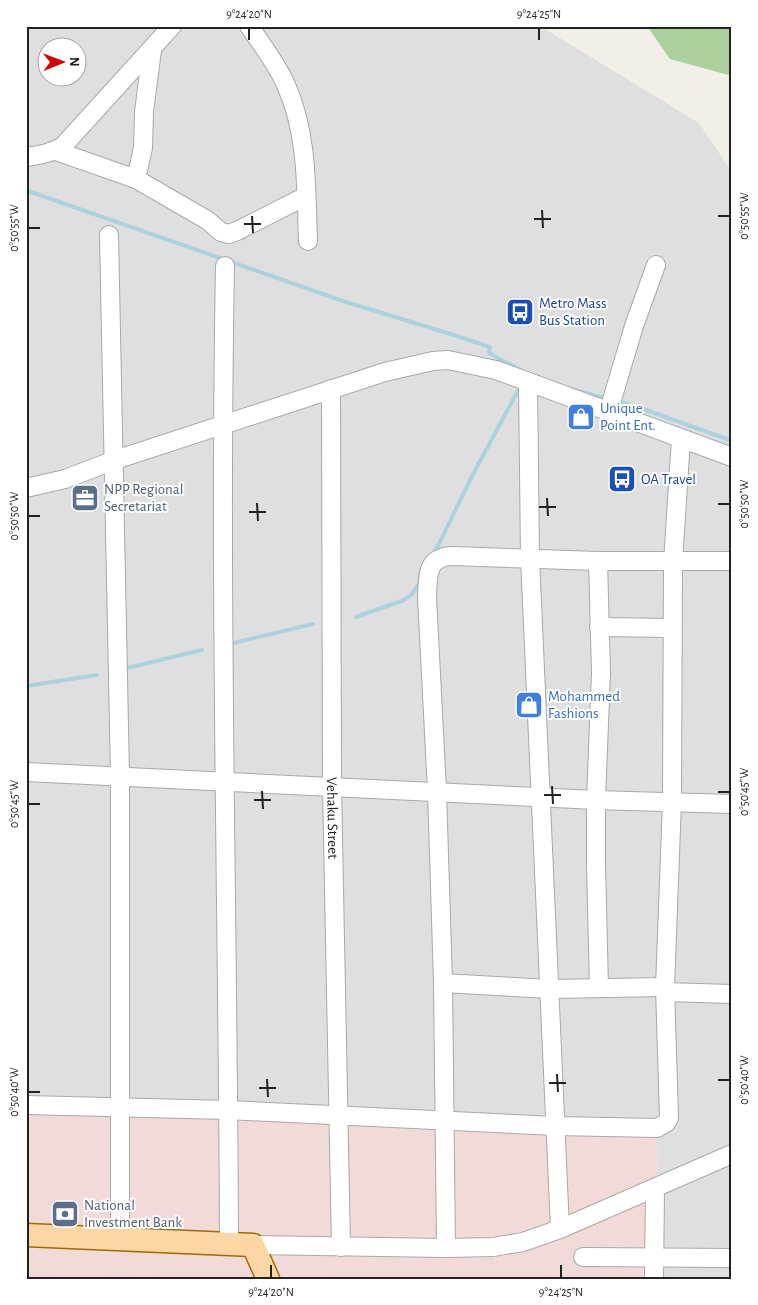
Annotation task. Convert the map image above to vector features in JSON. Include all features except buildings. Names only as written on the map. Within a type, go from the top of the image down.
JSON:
[{"type":"main road","points":[[26,1235],[253,1245],[268,1279]]},
{"type":"street","points":[[26,157],[56,151],[69,140],[172,26]]},
{"type":"street","points":[[249,26],[277,67],[295,105],[302,138],[308,240]]},
{"type":"street","points":[[136,179],[143,148],[144,112],[152,50]]},
{"type":"street","points":[[56,151],[136,179],[207,220],[222,232],[229,234],[306,196]]},
{"type":"street","points":[[109,235],[120,776],[120,1238]]},
{"type":"street","points":[[608,413],[634,326],[656,264]]},
{"type":"street","points":[[225,266],[222,424],[229,1244]]},
{"type":"street","points":[[26,488],[65,478],[331,389],[410,366],[448,360],[496,370],[608,413],[732,457]]},
{"type":"street","points":[[528,382],[530,558],[560,1229]]},
{"type":"street","name":"Vehaku Street","points":[[331,389],[332,786],[341,1247]]},
{"type":"street","points":[[26,1105],[228,1110],[555,1126],[657,1128],[666,1123],[669,1118],[665,990],[672,802],[672,562],[681,439]]},
{"type":"street","points":[[446,1248],[443,983],[437,791],[427,597],[431,567],[436,560],[442,557],[530,558],[598,562],[732,562]]},
{"type":"street","points":[[598,562],[600,673],[596,800],[599,988]]},
{"type":"street","points":[[599,627],[672,628]]},
{"type":"street","points":[[26,772],[596,800],[732,804]]},
{"type":"street","points":[[443,983],[550,989],[599,988],[732,994]]},
{"type":"street","points":[[253,1245],[446,1248],[493,1246],[523,1242],[560,1229],[732,1154]]},
{"type":"street","points":[[654,1279],[655,1188]]},
{"type":"street","points":[[582,1257],[732,1258]]},
{"type":"shaded area","points":[[26,26],[540,26],[699,123],[732,172],[732,1279],[658,1279],[657,1124],[26,1103]]},
{"type":"shaded area","points":[[110,1098],[657,1123],[658,1279],[26,1279],[26,1103]]},
{"type":"green space","points":[[647,26],[732,26],[732,76],[670,59]]},
{"type":"waterway","points":[[28,191],[346,302],[490,347],[489,353],[522,371]]},
{"type":"waterway","points":[[433,556],[473,474],[520,387]]},
{"type":"waterway","points":[[568,388],[607,399]]},
{"type":"waterway","points":[[617,401],[732,441]]},
{"type":"waterway","points":[[356,617],[404,600],[412,594],[422,580]]},
{"type":"waterway","points":[[229,644],[313,624]]},
{"type":"waterway","points":[[123,669],[202,650]]},
{"type":"waterway","points":[[26,686],[97,675]]},
{"type":"place","name":"Metro Mass Bus Station","points":[[520,312]]},
{"type":"place","name":"Unique Point Ent.","points":[[581,417]]},
{"type":"place","name":"OA Travel","points":[[622,479]]},
{"type":"place","name":"NPP Regional Secretariat","points":[[85,498]]},
{"type":"place","name":"Mohammed Fashions","points":[[529,705]]},
{"type":"place","name":"National Investment Bank","points":[[65,1214]]}]
